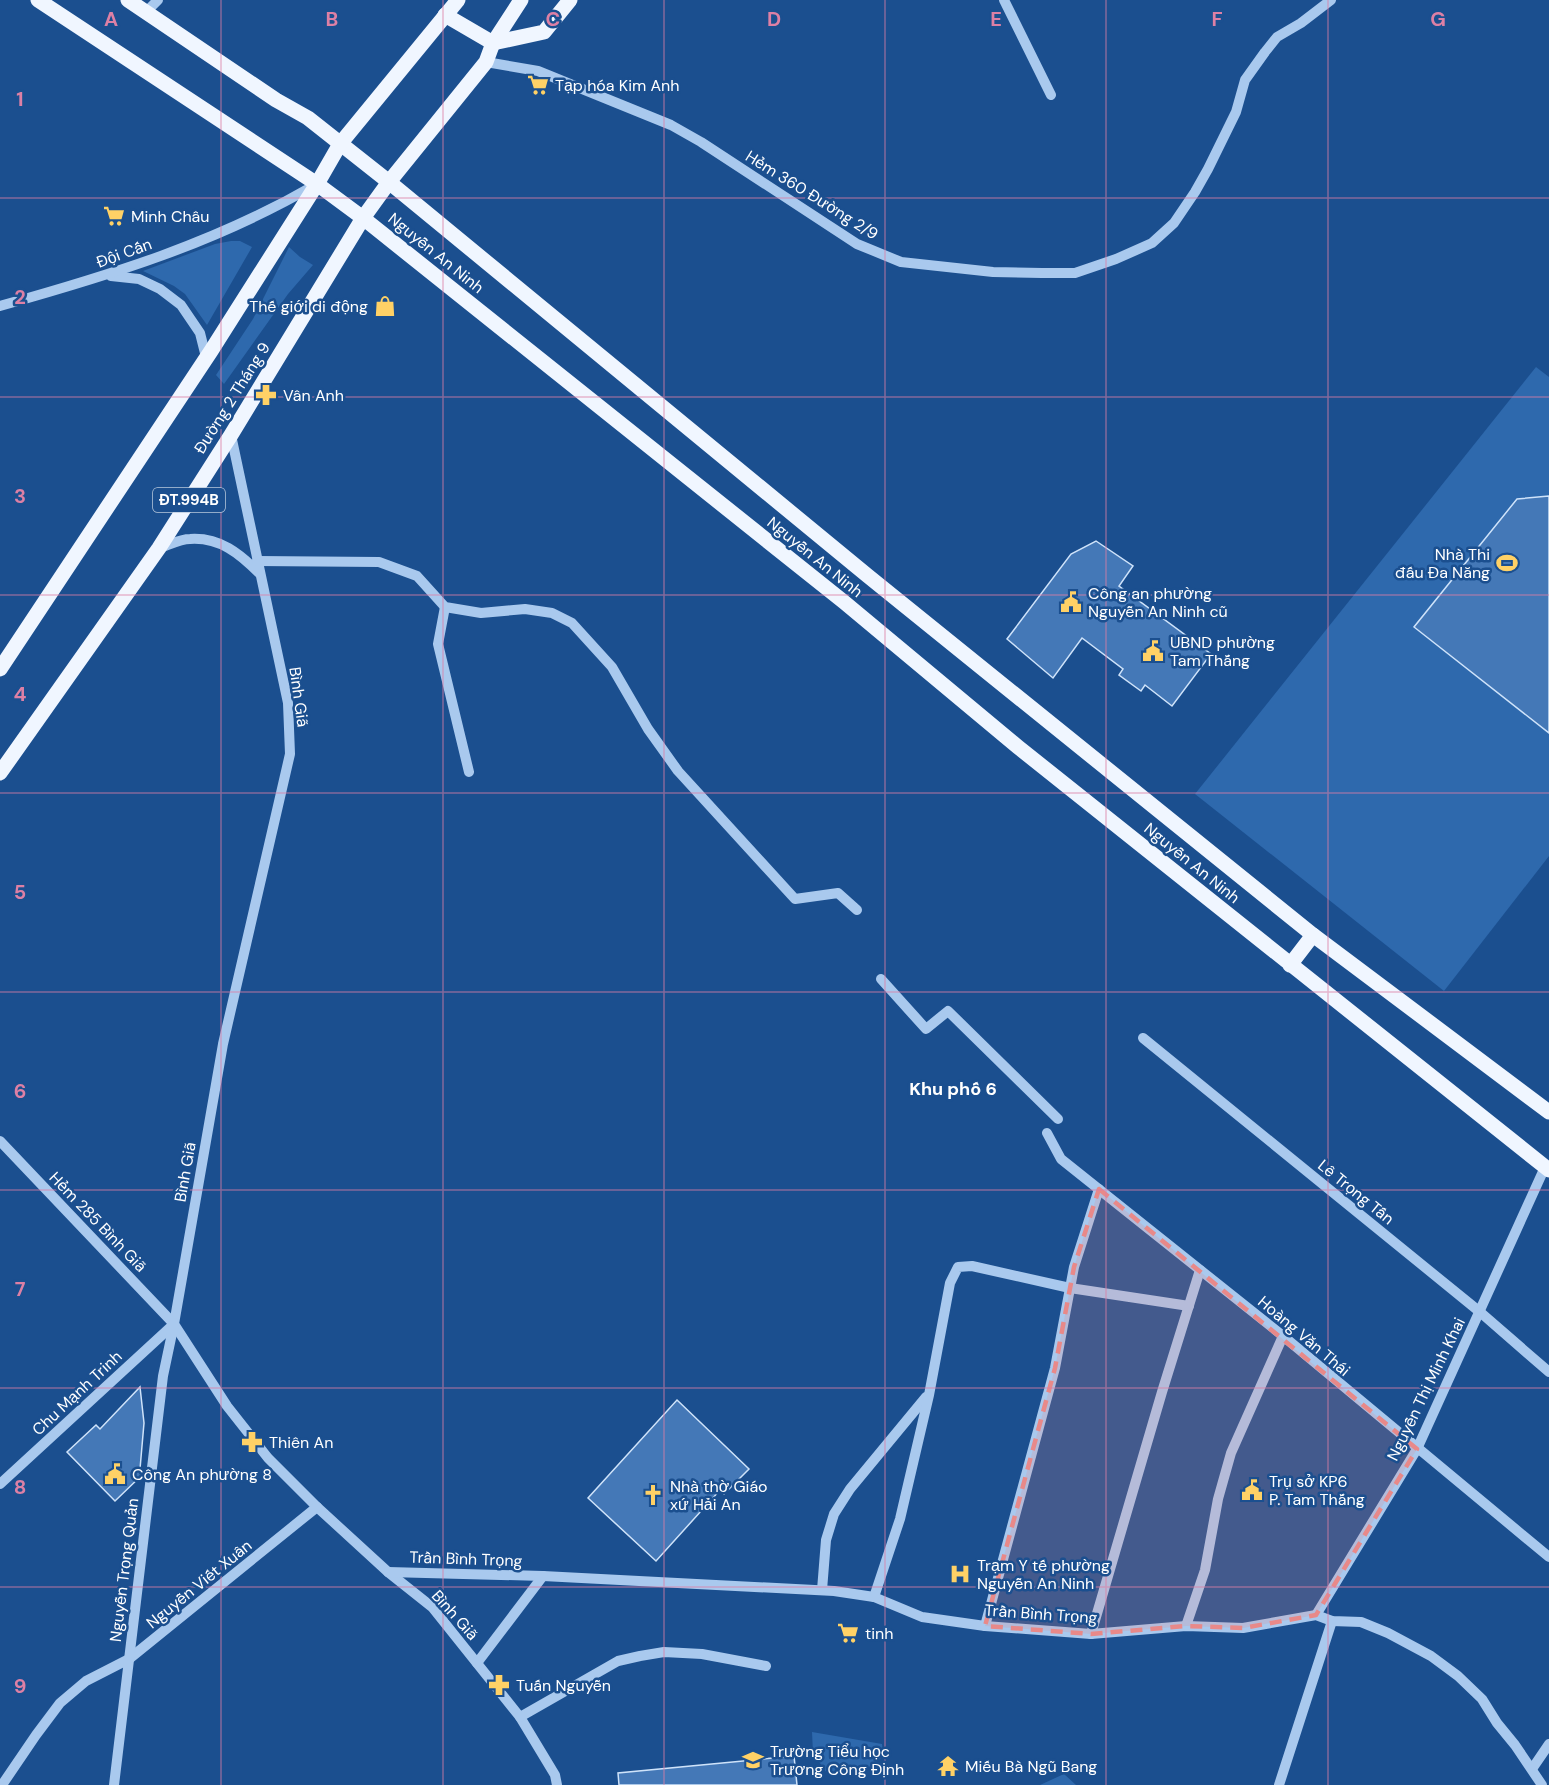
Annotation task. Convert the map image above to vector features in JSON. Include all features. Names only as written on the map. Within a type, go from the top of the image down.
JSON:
[{"type":"main road","name":"Nguyễn An Ninh","points":[[38,0],[317,184],[363,218],[844,602],[1018,747],[1547,1168]]},
{"type":"main road","name":"Nguyễn An Ninh","points":[[128,0],[276,100],[308,118],[858,568],[1313,935],[1549,1112]]},
{"type":"main road","points":[[0,669],[206,357],[317,184],[340,144],[445,8],[458,0]]},
{"type":"main road","name":"Đường 2 Tháng 9","points":[[0,773],[159,548],[231,435],[363,218],[389,182],[486,63],[493,43],[521,0]]},
{"type":"main road","points":[[445,8],[493,43],[544,32],[570,0]]},
{"type":"main road","points":[[1290,964],[1313,935]]},
{"type":"street","points":[[146,12],[158,0]]},
{"type":"street","points":[[1004,0],[1051,95]]},
{"type":"street","name":"Hẻm 360 Đường 2/9","points":[[486,63],[538,70],[671,125],[701,142],[857,244],[878,254],[902,262],[993,272],[1075,273],[1116,259],[1152,243],[1174,223],[1208,169],[1236,112],[1245,80],[1277,37],[1301,23],[1331,0]]},
{"type":"street","name":"Đội Cấn","points":[[0,306],[108,275],[223,232],[270,211],[317,184]]},
{"type":"street","points":[[108,275],[139,279],[160,289],[182,305],[200,333],[206,357]]},
{"type":"street","name":"Bình Giã","points":[[231,435],[288,703],[290,754],[223,1044],[174,1324],[209,1380],[268,1458],[388,1572],[432,1607],[520,1717],[555,1775],[557,1785]]},
{"type":"street","points":[[159,548],[190,538],[216,541],[238,553],[259,573]]},
{"type":"street","points":[[257,561],[379,562],[417,576],[445,607],[481,613],[525,609],[552,613],[572,624],[612,667],[648,729],[678,771],[795,899],[838,892],[857,910]]},
{"type":"street","points":[[445,607],[438,644],[469,772]]},
{"type":"street","points":[[880,979],[926,1029],[948,1011],[1058,1119]]},
{"type":"street","name":"Lê Trọng Tấn","points":[[1143,1038],[1480,1312],[1549,1372]]},
{"type":"street","name":"Hoàng Văn Thái","points":[[1047,1133],[1061,1159],[1283,1336],[1549,1557]]},
{"type":"street","name":"Hẻm 285 Bình Giã","points":[[0,1141],[174,1324]]},
{"type":"street","name":"Nguyễn Thị Minh Khai","points":[[1316,1615],[1417,1449],[1547,1168]]},
{"type":"street","points":[[985,1626],[1055,1368],[1074,1267],[1099,1189]]},
{"type":"street","points":[[874,1597],[900,1519],[950,1283],[958,1267],[972,1266],[1070,1288],[1189,1306]]},
{"type":"street","points":[[1091,1634],[1200,1270]]},
{"type":"street","name":"Chu Mạnh Trinh","points":[[0,1484],[174,1324]]},
{"type":"street","name":"Nguyễn Trọng Quản","points":[[114,1785],[163,1376],[174,1324]]},
{"type":"street","points":[[1186,1626],[1205,1570],[1218,1498],[1231,1453],[1283,1336]]},
{"type":"street","points":[[822,1590],[826,1540],[834,1514],[850,1489],[928,1395]]},
{"type":"street","name":"Nguyễn Viết Xuân","points":[[2,1785],[60,1703],[86,1681],[129,1659],[318,1507]]},
{"type":"street","name":"Trần Bình Trọng","points":[[388,1572],[543,1576],[822,1590],[874,1597],[922,1617],[985,1626],[1091,1634],[1186,1626],[1243,1629],[1316,1615]]},
{"type":"street","name":"Trần Bình Trọng","points":[[477,1663],[543,1576]]},
{"type":"street","points":[[1316,1615],[1332,1622],[1361,1622],[1388,1633],[1431,1656],[1458,1676],[1482,1699],[1542,1785]]},
{"type":"street","points":[[1279,1785],[1332,1622]]},
{"type":"street","points":[[520,1717],[618,1661],[664,1652],[702,1654],[766,1666]]},
{"type":"street","points":[[1532,1769],[1549,1744]]},
{"type":"highlighted area","points":[[1099,1189],[1417,1449],[1316,1615],[1243,1628],[1186,1626],[1091,1634],[985,1626],[1055,1368],[1074,1267]]},
{"type":"shaded area","points":[[240,241],[252,247],[207,325],[185,294],[143,271],[215,244]]},
{"type":"shaded area","points":[[289,247],[313,265],[288,294],[224,384],[216,375],[253,319]]},
{"type":"shaded area","points":[[1536,367],[1549,377],[1549,856],[1444,991],[1195,794]]},
{"type":"shaded area","points":[[812,1732],[882,1744],[883,1755],[873,1765],[866,1768],[829,1776],[813,1753]]},
{"type":"shaded area","points":[[1064,1774],[1076,1785],[1040,1785]]},
{"type":"building","name":"Nhà Thi đấu Đa Năng","points":[[1549,496],[1549,733],[1414,627],[1517,499]]},
{"type":"building","points":[[1096,541],[1133,566],[1119,586],[1211,654],[1172,706],[1145,685],[1141,691],[1119,675],[1123,669],[1082,638],[1053,678],[1007,639],[1071,554]]},
{"type":"building","name":"Công An phường 8","points":[[140,1387],[144,1423],[140,1469],[144,1473],[115,1501],[67,1452],[96,1425],[100,1429]]},
{"type":"building","name":"Nhà thờ Giáo xứ Hải An","points":[[677,1400],[749,1469],[724,1494],[720,1490],[656,1561],[588,1498]]},
{"type":"building","name":"Trường Tiểu học Trương Công Định","points":[[794,1756],[797,1785],[619,1785],[618,1773]]},
{"type":"place","name":"Tạp hóa Kim Anh","points":[[538,85]]},
{"type":"place","name":"Minh Châu","points":[[114,216]]},
{"type":"place","name":"Thế giới di động","points":[[385,306]]},
{"type":"place","name":"Vân Anh","points":[[266,395]]},
{"type":"place","name":"Nhà Thi đấu Đa Năng","points":[[1507,563]]},
{"type":"place","name":"Công an phường Nguyễn An Ninh cũ","points":[[1071,602]]},
{"type":"place","name":"UBND phường Tam Thắng","points":[[1153,651]]},
{"type":"place","name":"Thiên An","points":[[252,1442]]},
{"type":"place","name":"Công An phường 8","points":[[115,1474]]},
{"type":"place","name":"Trụ sở KP6 P. Tam Thắng","points":[[1252,1490]]},
{"type":"place","name":"Nhà thờ Giáo xứ Hải An","points":[[653,1495]]},
{"type":"place","name":"Trạm Y tế phường Nguyễn An Ninh","points":[[960,1574]]},
{"type":"place","name":"tinh","points":[[848,1633]]},
{"type":"place","name":"Tuấn Nguyễn","points":[[499,1685]]},
{"type":"place","name":"Trường Tiểu học Trương Công Định","points":[[753,1760]]},
{"type":"place","name":"Miếu Bà Ngũ Bang","points":[[948,1766]]},
{"type":"district","name":"Khu phố 6","points":[[953,1089]]}]
